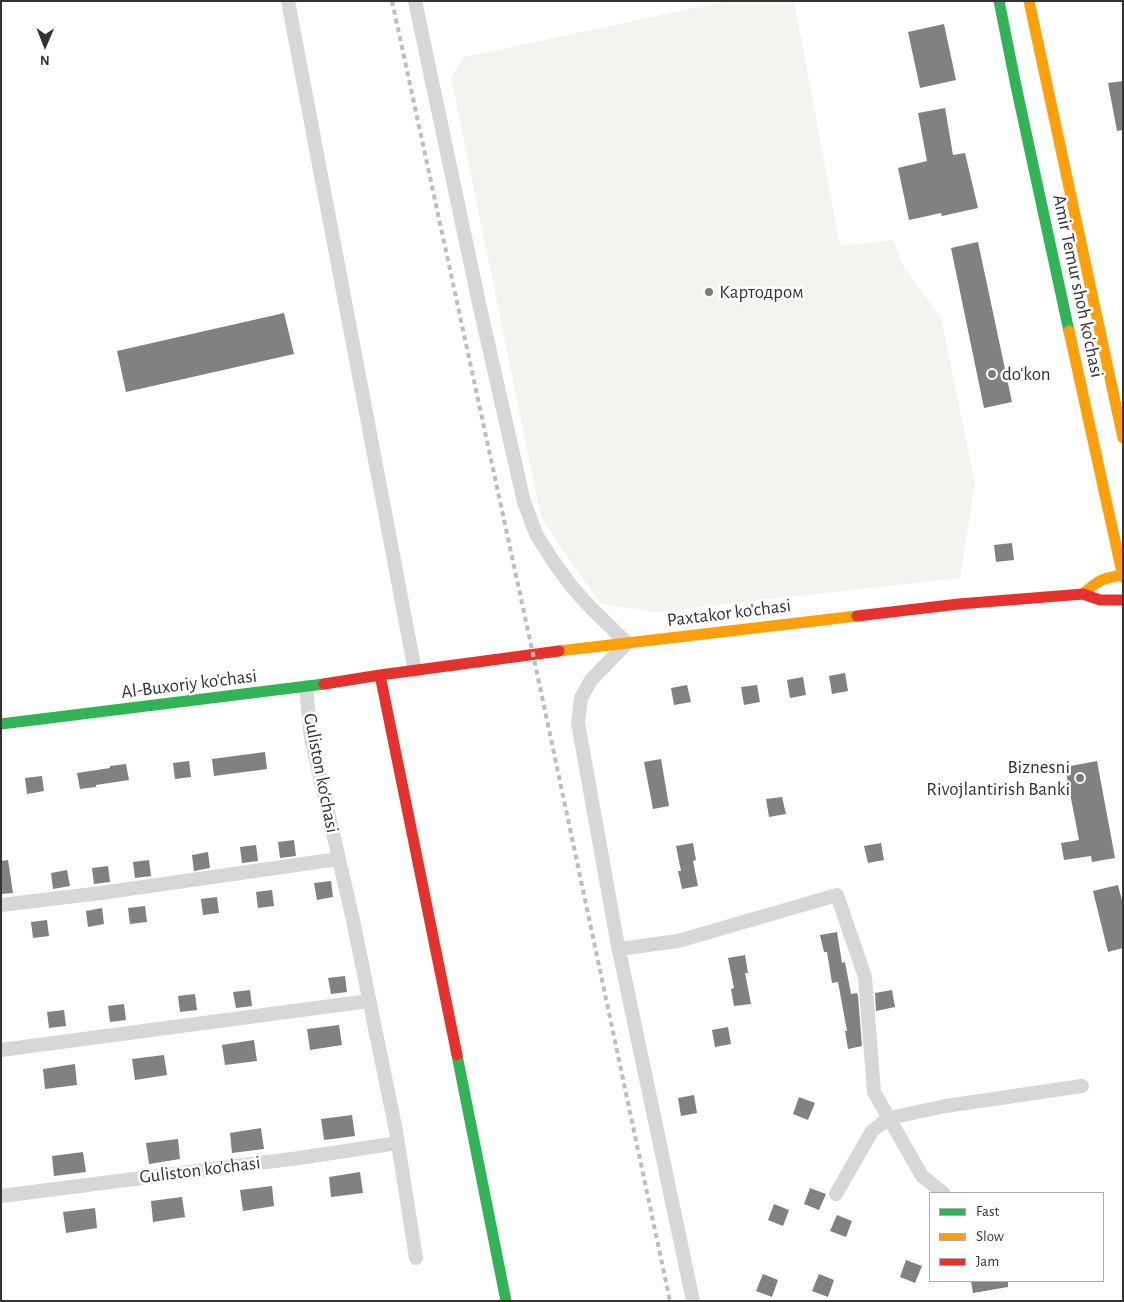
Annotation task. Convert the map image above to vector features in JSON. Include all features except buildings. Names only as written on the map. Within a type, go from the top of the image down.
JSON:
[{"type":"main road","name":"Amir Temur shoh ko'chasi","points":[[999,1],[1031,82],[1123,438]]},
{"type":"main road","name":"Amir Temur shoh ko'chasi","points":[[1028,1],[1031,82],[1123,576]]},
{"type":"main road","points":[[1083,594],[1096,582],[1110,577],[1123,576]]},
{"type":"main road","name":"Paxtakor ko'chasi","points":[[380,675],[533,654],[959,604],[1083,594],[1100,600],[1123,600]]},
{"type":"main road","points":[[380,675],[506,1301]]},
{"type":"main road","name":"Al-Buxoriy ko'chasi","points":[[1,724],[306,687],[380,675]]},
{"type":"street","points":[[288,1],[415,671]]},
{"type":"street","points":[[415,1],[478,298],[524,502],[536,534],[553,561],[572,587],[627,643],[591,680],[581,698],[578,723],[618,949],[693,1301]]},
{"type":"street","name":"Guliston ko'chasi","points":[[306,687],[311,738],[398,1143],[416,1258]]},
{"type":"street","name":"Guliston ko'chasi","points":[[1,904],[101,893],[338,859]]},
{"type":"street","points":[[618,949],[678,941],[838,895],[866,977],[874,1092],[922,1176],[942,1192]]},
{"type":"street","points":[[1,1050],[369,1001]]},
{"type":"street","points":[[836,1194],[872,1131],[889,1118],[946,1106],[1082,1086]]},
{"type":"street","name":"Guliston ko'chasi","points":[[1,1196],[298,1158],[398,1143]]},
{"type":"shaded area","name":"Картодром","points":[[727,1],[794,1],[840,246],[893,240],[903,266],[941,318],[975,483],[960,578],[655,612],[600,604],[541,517],[451,77],[465,57]]},
{"type":"railway","points":[[392,1],[670,1301]]},
{"type":"traffic: fast","points":[[999,1],[1069,331]]},
{"type":"traffic: fast","points":[[1,724],[324,684]]},
{"type":"traffic: fast","points":[[457,1055],[506,1301]]},
{"type":"traffic: slow","points":[[1029,1],[1123,438]]},
{"type":"traffic: slow","points":[[1069,331],[1123,577]]},
{"type":"traffic: slow","points":[[1083,594],[1101,580],[1123,575]]},
{"type":"traffic: slow","points":[[559,651],[857,616]]},
{"type":"traffic: jam","points":[[857,616],[959,604],[1083,594],[1100,600],[1123,600]]},
{"type":"traffic: jam","points":[[324,684],[559,651]]},
{"type":"traffic: jam","points":[[380,675],[457,1055]]},
{"type":"place","name":"Картодром","points":[[709,292]]},
{"type":"place","name":"do'kon","points":[[992,374]]},
{"type":"place","name":"Biznesni Rivojlantirish Banki","points":[[1080,778]]}]
